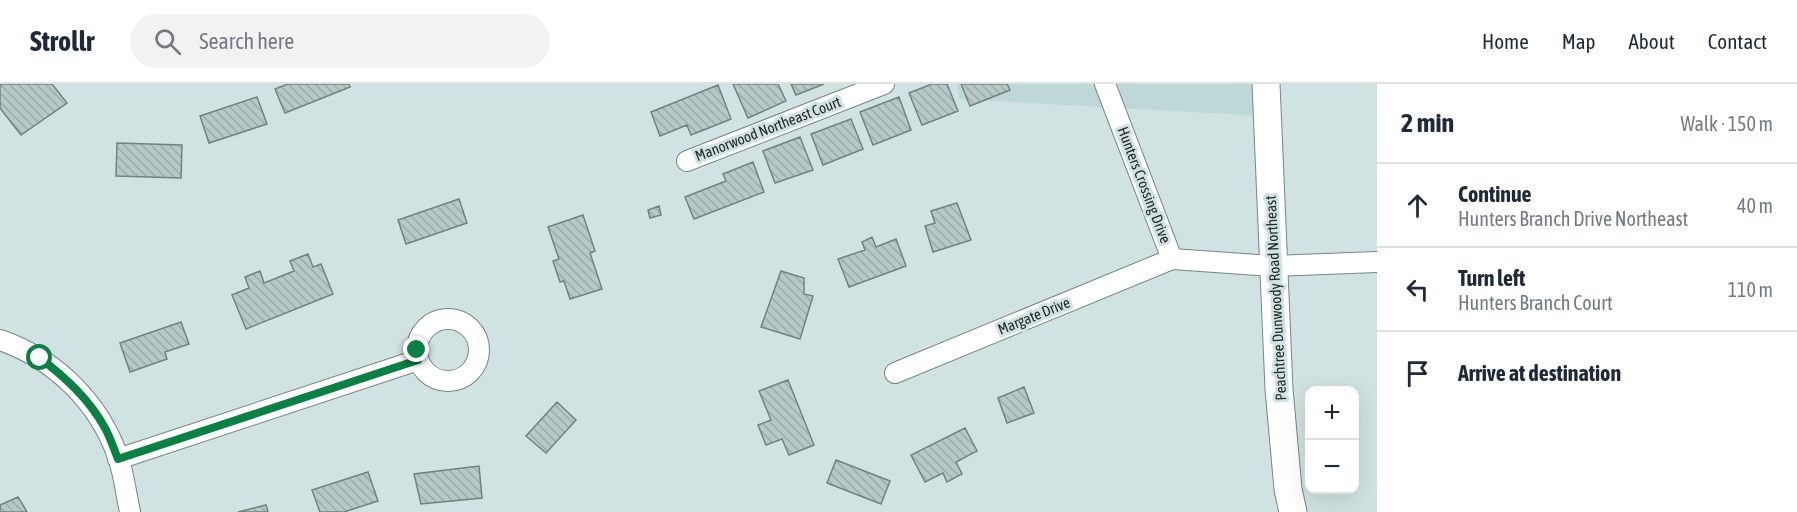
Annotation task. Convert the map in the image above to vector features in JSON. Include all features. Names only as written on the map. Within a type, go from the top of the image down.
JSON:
[{"type":"street","name":"Manorwood Northeast Court","points":[[687,160],[884,84]]},
{"type":"street","name":"Hunters Crossing Drive","points":[[1105,84],[1172,259],[1273,266],[1377,262]]},
{"type":"street","name":"Peachtree Dunwoody Road Northeast","points":[[1266,84],[1279,389],[1288,489],[1293,512]]},
{"type":"street","name":"Margate Drive","points":[[895,373],[1172,259]]},
{"type":"street","points":[[0,340],[40,358],[64,376],[87,400],[105,428],[118,459],[130,512]]},
{"type":"street","points":[[118,459],[418,360]]},
{"type":"shaded area","points":[[957,84],[1279,84],[1281,117],[960,99]]},
{"type":"building","points":[[0,84],[52,84],[67,103],[21,135],[0,108]]},
{"type":"building","points":[[288,84],[349,84],[350,87],[285,113],[275,89]]},
{"type":"building","points":[[733,84],[778,84],[786,101],[748,118]]},
{"type":"building","points":[[791,84],[824,84],[796,95]]},
{"type":"building","points":[[932,84],[947,84],[958,111],[922,125],[909,93]]},
{"type":"building","points":[[961,84],[1007,84],[1010,90],[970,106]]},
{"type":"building","points":[[718,85],[731,119],[691,135],[687,125],[660,136],[651,112]]},
{"type":"building","points":[[257,97],[267,124],[209,143],[200,116]]},
{"type":"building","points":[[899,97],[911,130],[873,145],[860,112]]},
{"type":"building","points":[[851,119],[863,149],[823,165],[811,134]]},
{"type":"building","points":[[800,137],[813,170],[775,183],[763,151]]},
{"type":"building","points":[[117,143],[182,145],[181,178],[116,176]]},
{"type":"building","points":[[753,162],[764,192],[694,219],[685,197],[726,181],[723,174]]},
{"type":"building","points":[[459,199],[467,223],[406,244],[398,220]]},
{"type":"building","points":[[957,203],[971,240],[933,252],[925,226],[935,223],[931,211]]},
{"type":"building","points":[[659,206],[661,215],[650,218],[648,210]]},
{"type":"building","points":[[583,215],[595,251],[590,253],[602,289],[570,299],[564,281],[560,282],[553,261],[559,259],[548,227]]},
{"type":"building","points":[[872,237],[876,247],[896,239],[906,266],[849,287],[838,259],[865,250],[862,242]]},
{"type":"building","points":[[308,254],[313,267],[321,264],[333,294],[246,329],[232,295],[249,288],[245,277],[260,271],[264,283],[294,271],[290,261]]},
{"type":"building","points":[[781,271],[804,278],[804,294],[813,296],[800,339],[761,327]]},
{"type":"building","points":[[181,322],[189,344],[165,352],[167,359],[130,372],[120,343]]},
{"type":"building","points":[[788,380],[814,445],[789,455],[782,439],[766,445],[758,425],[771,420],[759,391]]},
{"type":"building","points":[[1024,387],[1034,413],[1007,423],[998,398]]},
{"type":"building","points":[[557,402],[576,420],[546,453],[526,436]]},
{"type":"building","points":[[965,428],[977,451],[956,462],[962,474],[947,482],[943,473],[925,482],[911,455]]},
{"type":"building","points":[[836,460],[890,481],[881,504],[827,483]]},
{"type":"building","points":[[479,466],[482,498],[421,504],[414,474]]},
{"type":"building","points":[[368,472],[378,501],[344,512],[320,512],[312,490]]},
{"type":"building","points":[[18,497],[27,512],[0,512],[0,505]]},
{"type":"building","points":[[266,505],[268,512],[238,512]]},
{"type":"route","points":[[40,358],[64,376],[87,400],[105,428],[118,459],[418,360],[417,350]]}]
